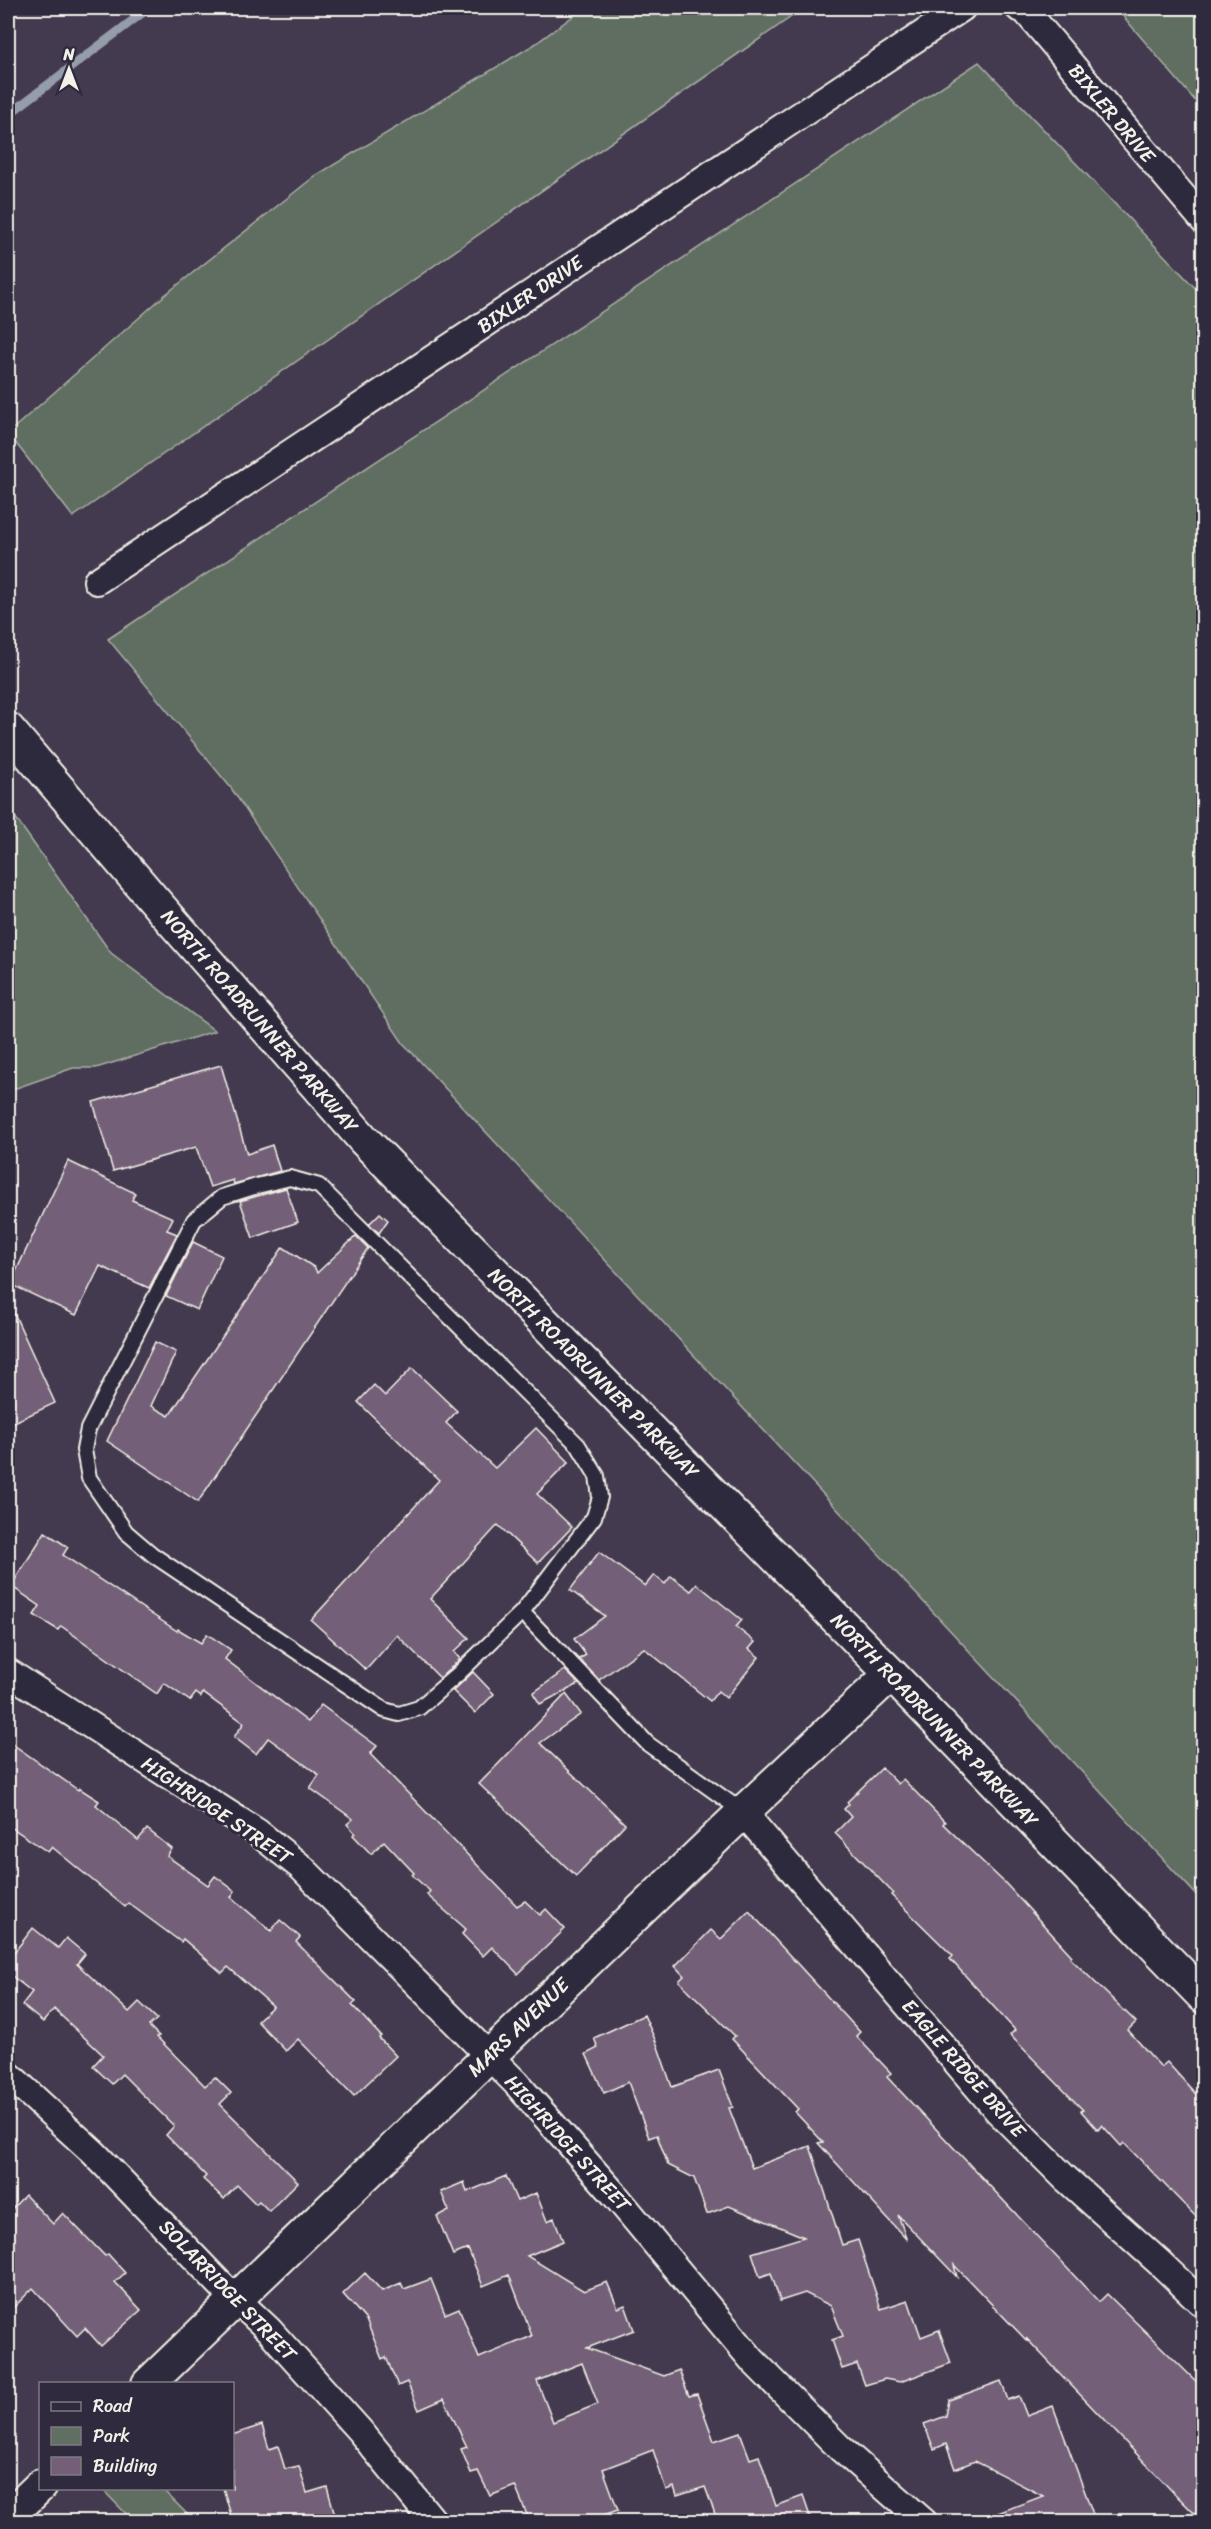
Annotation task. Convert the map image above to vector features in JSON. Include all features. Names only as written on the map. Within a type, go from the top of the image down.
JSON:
[{"type":"street","name":"BIXLER DRIVE","points":[[98,581],[962,8]]},
{"type":"street","name":"BIXLER DRIVE","points":[[1019,8],[1024,9],[1203,221]]},
{"type":"street","name":"NORTH ROADRUNNER PARKWAY","points":[[8,729],[160,908],[364,1140],[891,1674],[1203,1997]]},
{"type":"street","name":"HIGHRIDGE STREET","points":[[8,1672],[280,1849],[321,1887],[516,2083],[614,2193],[753,2361],[833,2441],[924,2522]]},
{"type":"street","name":"MARS AVENUE","points":[[150,2382],[743,1812],[891,1674]]},
{"type":"street","name":"EAGLE RIDGE DRIVE","points":[[743,1812],[998,2111],[1064,2177],[1203,2305]]},
{"type":"street","name":"SOLARRIDGE STREET","points":[[8,2074],[115,2174],[269,2330],[360,2431],[434,2522]]},
{"type":"street","points":[[8,2517],[39,2487]]},
{"type":"lane","points":[[290,1178],[319,1186],[578,1445],[597,1476],[600,1497],[594,1518],[522,1612],[419,1708],[399,1714],[384,1710],[153,1555],[126,1532],[89,1478],[84,1450],[88,1429],[194,1220],[222,1197],[290,1178]]},
{"type":"lane","points":[[522,1612],[648,1744],[743,1812]]},
{"type":"green space","points":[[584,8],[804,8],[73,517],[8,433],[166,294],[315,176],[535,44]]},
{"type":"green space","points":[[1116,8],[1203,8],[1203,110]]},
{"type":"green space","points":[[979,62],[1203,296],[1203,1902],[403,1043],[231,788],[108,639]]},
{"type":"green space","points":[[8,807],[111,953],[215,1031],[96,1068],[73,1068],[8,1091]]},
{"type":"green space","points":[[103,2490],[163,2490],[194,2521],[133,2521]]},
{"type":"building","points":[[221,1065],[247,1154],[272,1145],[280,1171],[234,1184],[233,1180],[210,1187],[196,1147],[113,1171],[93,1102]]},
{"type":"building","points":[[68,1161],[135,1193],[132,1200],[173,1218],[167,1230],[177,1234],[149,1288],[100,1266],[76,1315],[10,1284]]},
{"type":"building","points":[[286,1188],[298,1222],[253,1238],[240,1201]]},
{"type":"building","points":[[380,1213],[388,1220],[379,1233],[369,1224]]},
{"type":"building","points":[[356,1236],[368,1248],[198,1502],[107,1441],[155,1342],[176,1352],[151,1406],[169,1416],[283,1247],[315,1268],[317,1273]]},
{"type":"building","points":[[193,1242],[222,1256],[197,1310],[166,1296]]},
{"type":"building","points":[[8,1300],[55,1403],[8,1425]]},
{"type":"building","points":[[412,1368],[457,1411],[446,1423],[495,1468],[536,1428],[569,1462],[537,1494],[572,1527],[538,1563],[498,1525],[430,1599],[469,1638],[454,1652],[460,1659],[440,1678],[397,1635],[366,1670],[311,1620],[439,1480],[358,1402],[374,1385],[385,1396]]},
{"type":"building","points":[[45,1532],[68,1547],[63,1555],[177,1631],[178,1629],[201,1643],[207,1634],[231,1650],[225,1659],[308,1722],[321,1705],[377,1746],[370,1754],[517,1906],[525,1901],[540,1915],[546,1909],[565,1929],[518,1974],[492,1947],[483,1956],[462,1934],[466,1929],[427,1895],[430,1891],[412,1875],[414,1873],[384,1841],[371,1854],[353,1835],[355,1833],[347,1824],[353,1819],[310,1788],[319,1775],[268,1738],[256,1754],[234,1737],[244,1723],[203,1693],[201,1697],[196,1693],[190,1701],[164,1683],[157,1694],[61,1626],[58,1630],[34,1615],[40,1606],[11,1586]]},
{"type":"building","points":[[599,1552],[645,1586],[654,1575],[665,1584],[671,1576],[691,1591],[697,1584],[742,1620],[736,1627],[755,1642],[749,1649],[759,1657],[726,1698],[718,1691],[710,1701],[644,1648],[599,1680],[579,1659],[586,1655],[574,1639],[605,1616],[570,1590]]},
{"type":"building","points":[[565,1670],[579,1684],[540,1704],[533,1693]]},
{"type":"building","points":[[473,1672],[494,1694],[475,1713],[453,1691]]},
{"type":"building","points":[[566,1694],[581,1714],[540,1743],[625,1824],[576,1876],[479,1784]]},
{"type":"building","points":[[8,1741],[78,1790],[79,1788],[99,1801],[96,1805],[138,1840],[147,1829],[172,1849],[167,1856],[208,1885],[215,1876],[235,1891],[231,1897],[271,1931],[280,1920],[300,1937],[296,1942],[356,2002],[352,2005],[396,2056],[354,2096],[298,2039],[286,2051],[257,2021],[273,2006],[228,1967],[222,1973],[183,1939],[181,1942],[128,1903],[125,1907],[52,1847],[48,1852],[8,1825]]},
{"type":"building","points":[[882,1768],[898,1784],[903,1779],[945,1822],[943,1824],[1006,1884],[1072,1956],[1070,1958],[1136,2022],[1128,2030],[1161,2067],[1167,2062],[1203,2102],[1203,2224],[1124,2143],[1121,2146],[1102,2125],[1098,2130],[1081,2111],[1083,2110],[1010,2035],[1015,2030],[950,1959],[953,1956],[891,1895],[893,1893],[835,1833],[851,1817],[844,1809],[849,1804],[847,1802]]},
{"type":"building","points":[[749,1911],[860,2032],[856,2036],[891,2073],[887,2077],[1099,2302],[1107,2294],[1203,2388],[1203,2522],[954,2265],[957,2277],[898,2215],[907,2240],[818,2143],[823,2142],[795,2112],[798,2109],[732,2039],[735,2036],[679,1981],[684,1976],[675,1966],[711,1930],[721,1939]]},
{"type":"building","points":[[33,1928],[58,1948],[66,1938],[85,1954],[77,1964],[129,2012],[139,2002],[157,2019],[149,2026],[205,2086],[215,2077],[231,2093],[220,2104],[298,2182],[269,2211],[259,2201],[256,2204],[237,2185],[224,2199],[203,2179],[206,2176],[166,2135],[174,2126],[122,2074],[112,2084],[93,2066],[103,2055],[54,2009],[43,2022],[22,2005],[32,1992],[8,1973],[8,1960]]},
{"type":"building","points":[[644,2015],[672,2087],[719,2070],[733,2107],[729,2108],[752,2168],[810,2146],[842,2245],[858,2240],[881,2309],[908,2300],[921,2337],[939,2330],[951,2363],[900,2382],[885,2379],[865,2385],[857,2364],[842,2369],[832,2340],[843,2336],[831,2306],[805,2293],[780,2301],[771,2273],[760,2277],[752,2253],[804,2237],[729,2206],[707,2214],[694,2178],[668,2165],[657,2135],[649,2138],[628,2082],[604,2093],[586,2054],[598,2048],[594,2038]]},
{"type":"building","points":[[506,2176],[517,2201],[536,2193],[547,2221],[554,2218],[563,2241],[527,2256],[584,2291],[607,2282],[618,2308],[625,2305],[634,2330],[587,2348],[664,2376],[679,2370],[689,2396],[697,2394],[714,2441],[740,2432],[750,2459],[759,2456],[776,2506],[803,2496],[812,2522],[718,2522],[705,2487],[677,2496],[674,2487],[666,2490],[653,2450],[603,2469],[618,2510],[584,2522],[565,2522],[563,2515],[543,2522],[530,2522],[515,2486],[490,2496],[478,2471],[471,2473],[461,2449],[467,2447],[444,2399],[419,2410],[407,2382],[398,2386],[386,2357],[382,2359],[366,2320],[343,2294],[365,2273],[382,2291],[401,2283],[404,2289],[431,2279],[445,2314],[459,2308],[479,2358],[532,2336],[509,2275],[483,2286],[468,2249],[453,2255],[437,2216],[449,2211],[441,2192],[464,2182],[467,2192]],"holes":[[[582,2363],[598,2404],[553,2422],[537,2381]]]},
{"type":"building","points":[[25,2195],[53,2224],[63,2213],[105,2256],[108,2254],[125,2273],[115,2282],[141,2310],[101,2346],[85,2328],[77,2336],[33,2288],[8,2313],[8,2213]]},
{"type":"building","points":[[1001,2381],[1008,2400],[1019,2396],[1027,2416],[1053,2406],[1096,2522],[982,2522],[982,2519],[1043,2496],[975,2461],[955,2469],[946,2444],[934,2449],[924,2424],[946,2416],[949,2400]]},
{"type":"building","points":[[262,2425],[269,2449],[278,2446],[285,2469],[299,2466],[307,2493],[327,2487],[337,2522],[233,2522],[224,2490],[234,2490],[234,2434]]},
{"type":"waterway","points":[[8,115],[149,8]]}]
